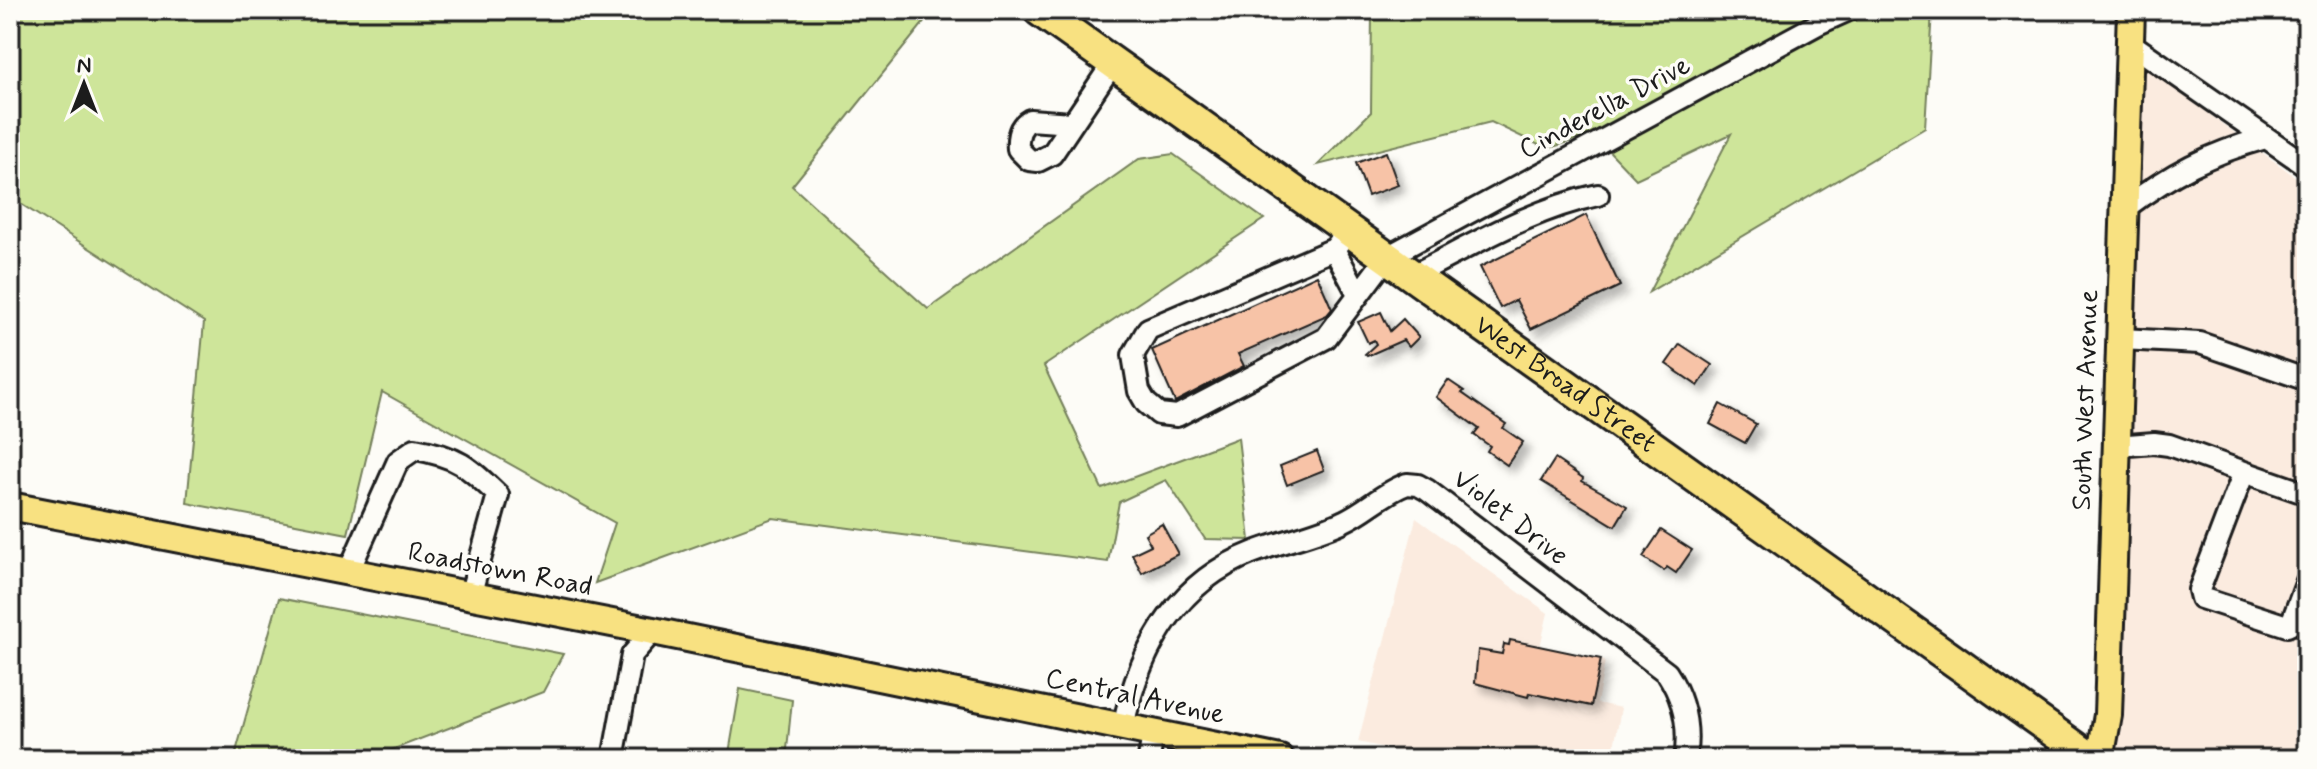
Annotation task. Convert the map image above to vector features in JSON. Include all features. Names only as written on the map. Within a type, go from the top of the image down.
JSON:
[{"type":"highway","name":"West Broad Street","points":[[1039,10],[1342,239],[1387,257],[1413,275],[2092,759]]},
{"type":"main road","name":"South West Avenue","points":[[2100,759],[2108,715],[2131,10]]},
{"type":"main road","name":"Roadstown Road","points":[[10,506],[978,697]]},
{"type":"main road","name":"Central Avenue","points":[[978,697],[1123,727],[1151,746],[1280,759]]},
{"type":"street","name":"Cinderella Drive","points":[[1387,257],[1849,10]]},
{"type":"street","points":[[2130,43],[2307,166]]},
{"type":"street","points":[[1071,123],[1113,63]]},
{"type":"street","points":[[2125,208],[2154,186],[2202,159],[2265,138]]},
{"type":"street","points":[[1413,275],[1536,214],[1570,201],[1598,195]]},
{"type":"street","points":[[1358,294],[1342,239],[1148,329],[1133,355],[1139,391],[1146,403],[1159,414],[1177,416],[1326,338],[1387,257]]},
{"type":"street","points":[[2120,339],[2200,343],[2307,380]]},
{"type":"street","points":[[2116,446],[2169,445],[2307,494]]},
{"type":"street","points":[[348,573],[398,461],[405,453],[415,449],[430,451],[467,465],[498,495],[470,596]]},
{"type":"street","points":[[2244,472],[2199,595],[2287,626],[2291,624],[2307,581]]},
{"type":"street","name":"Violet Drive","points":[[1123,727],[1137,672],[1147,650],[1177,606],[1194,589],[1241,558],[1347,520],[1407,484],[1427,490],[1667,673],[1680,693],[1683,705],[1687,748],[1685,759]]},
{"type":"street","points":[[613,759],[632,655],[653,631]]},
{"type":"shaded area","points":[[2130,43],[2213,117],[2307,185],[2307,759],[2100,759]]},
{"type":"shaded area","points":[[1416,518],[1548,613],[1540,647],[1605,661],[1597,703],[1621,708],[1612,759],[1436,759],[1358,742]]},
{"type":"green space","points":[[10,10],[934,10],[792,186],[928,309],[1139,159],[1173,154],[1264,219],[1044,366],[1102,489],[1238,438],[1250,540],[1205,539],[1166,480],[1119,502],[1108,562],[773,518],[595,583],[615,523],[382,392],[348,534],[187,503],[204,322],[10,197]]},
{"type":"green space","points":[[1372,10],[1932,10],[1925,128],[1649,292],[1731,134],[1636,179],[1593,134],[1547,149],[1491,122],[1318,165],[1371,112]]},
{"type":"green space","points":[[279,598],[563,654],[543,692],[368,759],[234,759]]},
{"type":"green space","points":[[740,689],[792,700],[786,759],[728,759]]},
{"type":"building","points":[[1386,152],[1398,185],[1368,196],[1356,163]]},
{"type":"building","points":[[1586,215],[1620,286],[1531,329],[1516,300],[1500,308],[1480,267]]},
{"type":"building","points":[[1317,275],[1332,309],[1327,315],[1238,354],[1244,366],[1175,402],[1152,350]]},
{"type":"building","points":[[1381,312],[1390,331],[1403,319],[1419,337],[1409,347],[1403,340],[1367,356],[1365,354],[1376,344],[1374,340],[1368,343],[1358,322]]},
{"type":"building","points":[[1680,344],[1712,365],[1698,386],[1666,364]]},
{"type":"building","points":[[1448,380],[1506,424],[1503,428],[1523,442],[1507,465],[1487,451],[1490,446],[1474,435],[1479,429],[1436,397]]},
{"type":"building","points":[[1720,404],[1756,424],[1745,443],[1710,424]]},
{"type":"building","points":[[1317,451],[1324,470],[1287,485],[1280,466]]},
{"type":"building","points":[[1555,459],[1583,478],[1582,481],[1627,506],[1615,526],[1541,481]]},
{"type":"building","points":[[1162,524],[1178,554],[1142,573],[1132,554],[1151,545],[1145,534]]},
{"type":"building","points":[[1661,530],[1692,550],[1676,573],[1667,567],[1664,571],[1643,557]]},
{"type":"building","points":[[1510,640],[1601,659],[1591,706],[1529,693],[1528,697],[1475,683],[1478,650],[1502,654],[1504,644],[1509,645]]}]
